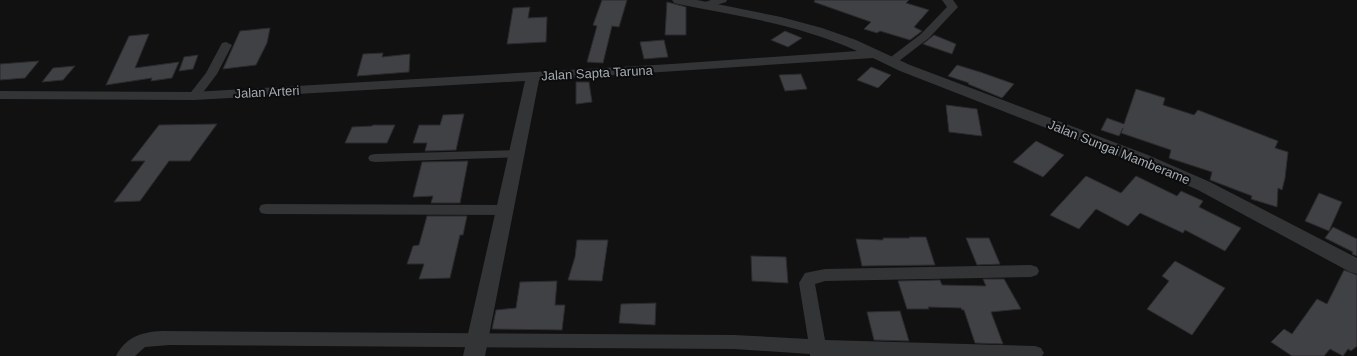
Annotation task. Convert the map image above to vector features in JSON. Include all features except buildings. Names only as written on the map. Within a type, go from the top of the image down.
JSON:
[{"type":"street","name":"Jalan Sungai Mamberame","points":[[678,0],[706,4],[817,30],[851,43],[891,62],[1142,159],[1204,186],[1357,267]]},
{"type":"street","points":[[706,4],[722,0]]},
{"type":"street","points":[[891,62],[925,36],[944,17],[953,7],[947,0]]},
{"type":"street","points":[[194,96],[211,74],[226,45]]},
{"type":"street","name":"Jalan Sapta Taruna","points":[[476,349],[533,76],[873,54]]},
{"type":"street","name":"Jalan Arteri","points":[[0,95],[194,96],[533,76]]},
{"type":"street","points":[[375,158],[516,154]]},
{"type":"street","points":[[266,209],[504,210]]},
{"type":"street","points":[[817,351],[807,283],[811,277],[825,275],[1031,271]]},
{"type":"street","points":[[125,356],[133,346],[147,339],[218,338],[476,349],[734,342],[817,351],[853,349],[1034,353]]}]
